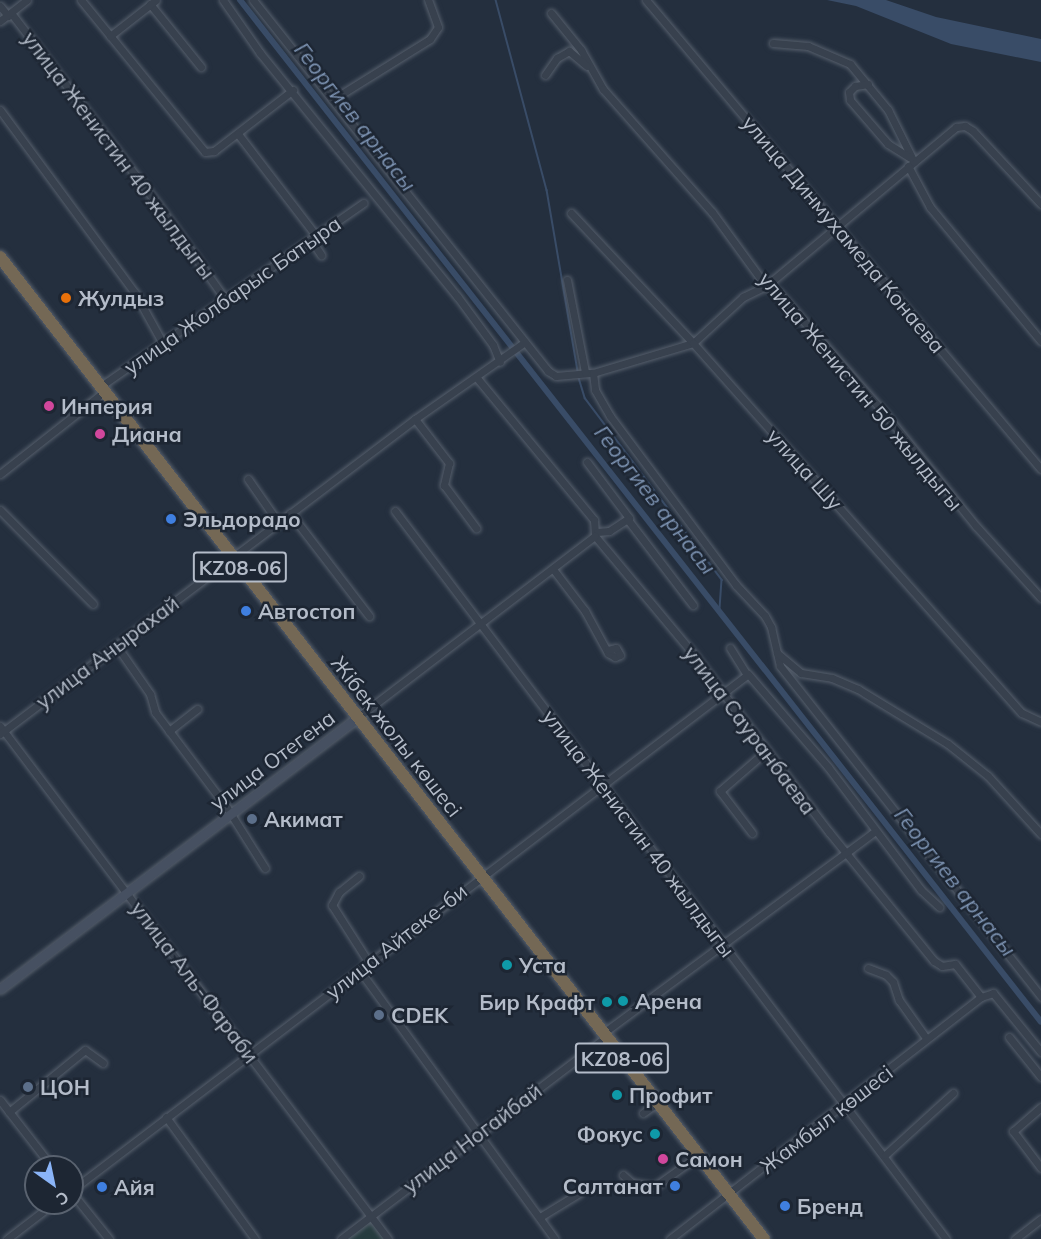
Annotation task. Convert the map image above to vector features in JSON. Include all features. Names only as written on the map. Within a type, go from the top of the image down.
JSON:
[{"type":"highway","name":"Жібек жолы көшесі","points":[[0,257],[764,1239]]},
{"type":"main road","name":"улица Отегена","points":[[0,989],[358,717]]},
{"type":"street","points":[[0,21],[27,0]]},
{"type":"street","points":[[81,0],[161,94],[202,150],[212,153],[293,90]]},
{"type":"street","points":[[223,0],[260,53],[293,90],[323,132],[493,345],[502,361]]},
{"type":"street","points":[[254,0],[548,371],[567,376],[693,343],[749,292],[766,286],[836,225],[956,127],[965,126],[1041,204]]},
{"type":"street","points":[[332,100],[430,39],[438,27],[428,0]]},
{"type":"street","name":"улица Динмухамеда Конаева","points":[[646,0],[1041,469]]},
{"type":"street","points":[[110,36],[153,2],[201,68]]},
{"type":"street","name":"улица Женистин 40 жылдыгы","points":[[0,6],[9,14],[106,135],[225,298]]},
{"type":"street","name":"улица Женистин 50 жылдыгы","points":[[551,13],[581,50],[587,66],[603,89],[712,212],[766,286],[778,292],[1041,598]]},
{"type":"street","points":[[773,43],[791,42],[842,60],[868,84],[888,110],[930,207],[1041,341]]},
{"type":"street","points":[[545,75],[557,58],[569,51],[587,66]]},
{"type":"street","points":[[868,84],[855,86],[849,92],[850,100],[888,144],[911,164]]},
{"type":"street","points":[[0,110],[135,293],[162,342]]},
{"type":"street","points":[[238,134],[314,239],[321,255]]},
{"type":"street","name":"улица Жолбарыс Батыра","points":[[0,474],[162,342],[363,203]]},
{"type":"street","name":"улица Шу","points":[[571,213],[693,343],[1022,713],[1041,722]]},
{"type":"street","points":[[567,280],[589,372],[595,390],[610,416],[736,585],[765,616],[780,666],[1041,997]]},
{"type":"street","name":"улица Анырахай","points":[[1,730],[415,419],[502,361],[525,342]]},
{"type":"street","name":"улица Сауранбаева","points":[[477,378],[594,520],[596,534],[844,851],[934,961],[942,966],[955,964],[981,997],[993,993],[1041,1052]]},
{"type":"street","points":[[415,419],[449,463],[444,485],[476,528]]},
{"type":"street","points":[[587,462],[693,605]]},
{"type":"street","points":[[248,479],[278,522]]},
{"type":"street","points":[[0,510],[93,604]]},
{"type":"street","name":"улица Женистин 40 жылдыгы","points":[[395,511],[479,626],[724,943],[946,1239]]},
{"type":"street","points":[[290,513],[369,616]]},
{"type":"street","name":"улица Отегена","points":[[358,717],[596,534],[609,531],[628,520]]},
{"type":"street","points":[[553,569],[585,611],[608,650]]},
{"type":"street","points":[[116,645],[150,694],[155,712],[230,813],[265,868]]},
{"type":"street","points":[[730,648],[748,675],[828,766],[921,890],[939,907]]},
{"type":"street","points":[[777,653],[801,674],[832,678],[858,689],[948,744],[988,776],[1041,834]]},
{"type":"street","name":"улица Айтеке-би","points":[[84,1182],[601,784],[748,675]]},
{"type":"street","points":[[169,731],[197,709]]},
{"type":"street","name":"улица Аль-Фараби","points":[[1,730],[249,1054],[368,1217],[388,1239]]},
{"type":"street","points":[[752,833],[720,791],[766,751]]},
{"type":"street","name":"улица Ногайбай","points":[[340,1239],[844,851],[875,831]]},
{"type":"street","points":[[359,876],[339,892],[332,905],[369,963]]},
{"type":"street","points":[[868,968],[886,975],[893,982],[899,1000],[926,1038]]},
{"type":"street","points":[[360,970],[480,1132],[555,1239]]},
{"type":"street","name":"Жамбыл көшесі","points":[[670,1239],[846,1105],[926,1038],[981,997]]},
{"type":"street","points":[[1009,1037],[1041,1077]]},
{"type":"street","points":[[9,1112],[85,1050],[103,1063]]},
{"type":"street","points":[[885,1155],[952,1093]]},
{"type":"street","points":[[0,1100],[43,1155]]},
{"type":"street","points":[[643,1113],[658,1102]]},
{"type":"street","points":[[1041,1107],[1013,1131],[1041,1168]]},
{"type":"street","points":[[166,1117],[255,1239]]},
{"type":"street","points":[[623,1175],[632,1183],[654,1187],[699,1155]]},
{"type":"street","points":[[540,1217],[579,1193]]},
{"type":"street","points":[[84,1207],[109,1239]]},
{"type":"street","points":[[7,1239],[38,1215]]},
{"type":"street","points":[[1015,1239],[1041,1219]]},
{"type":"green space","points":[[370,1220],[385,1239],[345,1239]]},
{"type":"water","points":[[827,0],[886,0],[936,17],[1041,39],[1041,62],[951,44],[856,6]]},
{"type":"waterway","name":"Георгиев арнасы","points":[[240,0],[1041,1022]]},
{"type":"waterway","points":[[496,0],[547,190],[578,371]]},
{"type":"waterway","points":[[579,378],[585,398],[722,580],[720,612]]},
{"type":"place","name":"Жулдыз","points":[[66,298]]},
{"type":"place","name":"Инперия","points":[[49,406]]},
{"type":"place","name":"Диана","points":[[100,434]]},
{"type":"place","name":"Эльдорадо","points":[[171,519]]},
{"type":"place","name":"Автостоп","points":[[246,611]]},
{"type":"place","name":"Акимат","points":[[252,819]]},
{"type":"place","name":"Уста","points":[[507,965]]},
{"type":"place","name":"Арена","points":[[623,1001]]},
{"type":"place","name":"Бир Крафт","points":[[607,1002]]},
{"type":"place","name":"CDEK","points":[[379,1015]]},
{"type":"place","name":"ЦОН","points":[[28,1087]]},
{"type":"place","name":"Профит","points":[[617,1095]]},
{"type":"place","name":"Фокус","points":[[655,1134]]},
{"type":"place","name":"Самон","points":[[663,1159]]},
{"type":"place","name":"Салтанат","points":[[675,1186]]},
{"type":"place","name":"Айя","points":[[102,1187]]},
{"type":"place","name":"Бренд","points":[[785,1206]]}]
